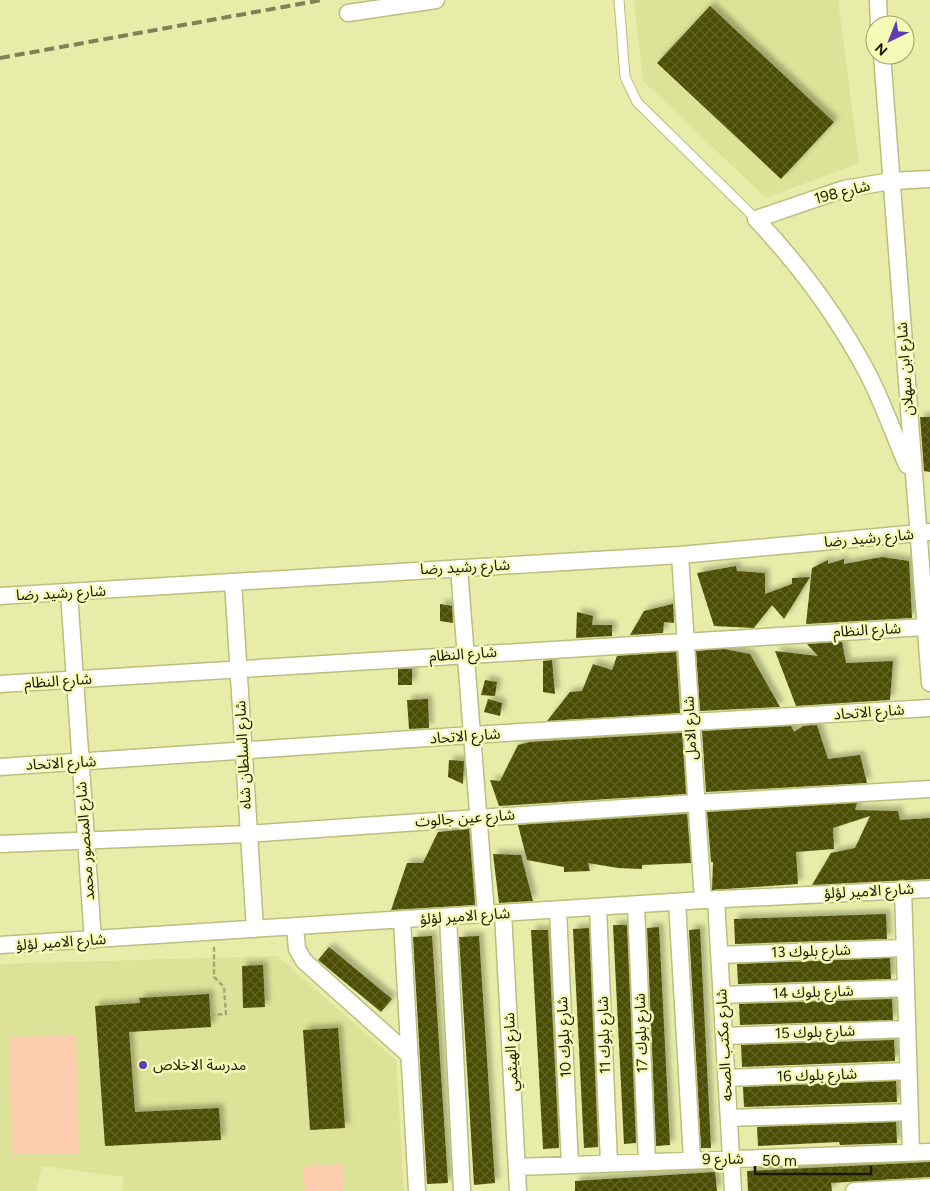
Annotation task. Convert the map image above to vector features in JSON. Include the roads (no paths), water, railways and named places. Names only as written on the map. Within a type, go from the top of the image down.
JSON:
[{"type":"street","points":[[348,13],[436,0]]},
{"type":"street","points":[[878,0],[879,15]]},
{"type":"street","name":"شارع ابن سهلان","points":[[883,65],[913,479],[924,533],[925,627],[930,683]]},
{"type":"street","name":"شارع 198","points":[[756,219],[836,191],[891,181],[930,178]]},
{"type":"street","points":[[756,219],[807,277],[849,341],[884,409],[913,479]]},
{"type":"street","name":"شارع رشيد رضا","points":[[0,596],[680,555],[924,533]]},
{"type":"street","name":"شارع الامل","points":[[680,555],[695,802],[709,900]]},
{"type":"street","points":[[459,568],[486,914]]},
{"type":"street","name":"شارع السلطان شاه","points":[[233,582],[254,929]]},
{"type":"street","name":"شارع المنصور محمد","points":[[69,593],[93,940]]},
{"type":"street","name":"شارع النظام","points":[[0,684],[925,627]]},
{"type":"street","name":"شارع الاتحاد","points":[[0,767],[471,735],[930,708]]},
{"type":"street","name":"شارع عين جالوت","points":[[0,844],[85,839],[247,834],[695,802],[930,789]]},
{"type":"street","points":[[903,889],[903,948],[911,1152]]},
{"type":"street","name":"شارع الامير لؤلؤ","points":[[0,946],[709,900],[930,889]]},
{"type":"street","name":"شارع مكتب الصحه","points":[[709,900],[719,955],[733,1191]]},
{"type":"street","points":[[677,902],[692,1159]]},
{"type":"street","name":"شارع بلوك 17","points":[[636,905],[647,1162]]},
{"type":"street","name":"شارع بلوك 11","points":[[598,907],[609,1163]]},
{"type":"street","name":"شارع بلوك 10","points":[[558,910],[570,1165]]},
{"type":"street","name":"شارع الهيثمي","points":[[503,913],[518,1191]]},
{"type":"street","points":[[448,917],[462,1191]]},
{"type":"street","points":[[402,920],[417,1191]]},
{"type":"street","points":[[295,926],[297,949],[304,961],[408,1054]]},
{"type":"street","name":"شارع بلوك 13","points":[[719,955],[903,948]]},
{"type":"street","name":"شارع بلوك 14","points":[[721,996],[905,988]]},
{"type":"street","name":"شارع بلوك 15","points":[[724,1036],[906,1029]]},
{"type":"street","name":"شارع بلوك 16","points":[[726,1078],[908,1071]]},
{"type":"street","points":[[729,1118],[910,1112]]},
{"type":"street","name":"شارع 9","points":[[517,1167],[692,1159],[930,1152]]},
{"type":"street","points":[[854,1191],[930,1187]]},
{"type":"lane","points":[[619,0],[625,77],[637,102],[756,219]]},
{"type":"railway","points":[[0,58],[322,0]]},
{"type":"place","name":"مدرسة الاخلاص","points":[[143,1065]]}]
